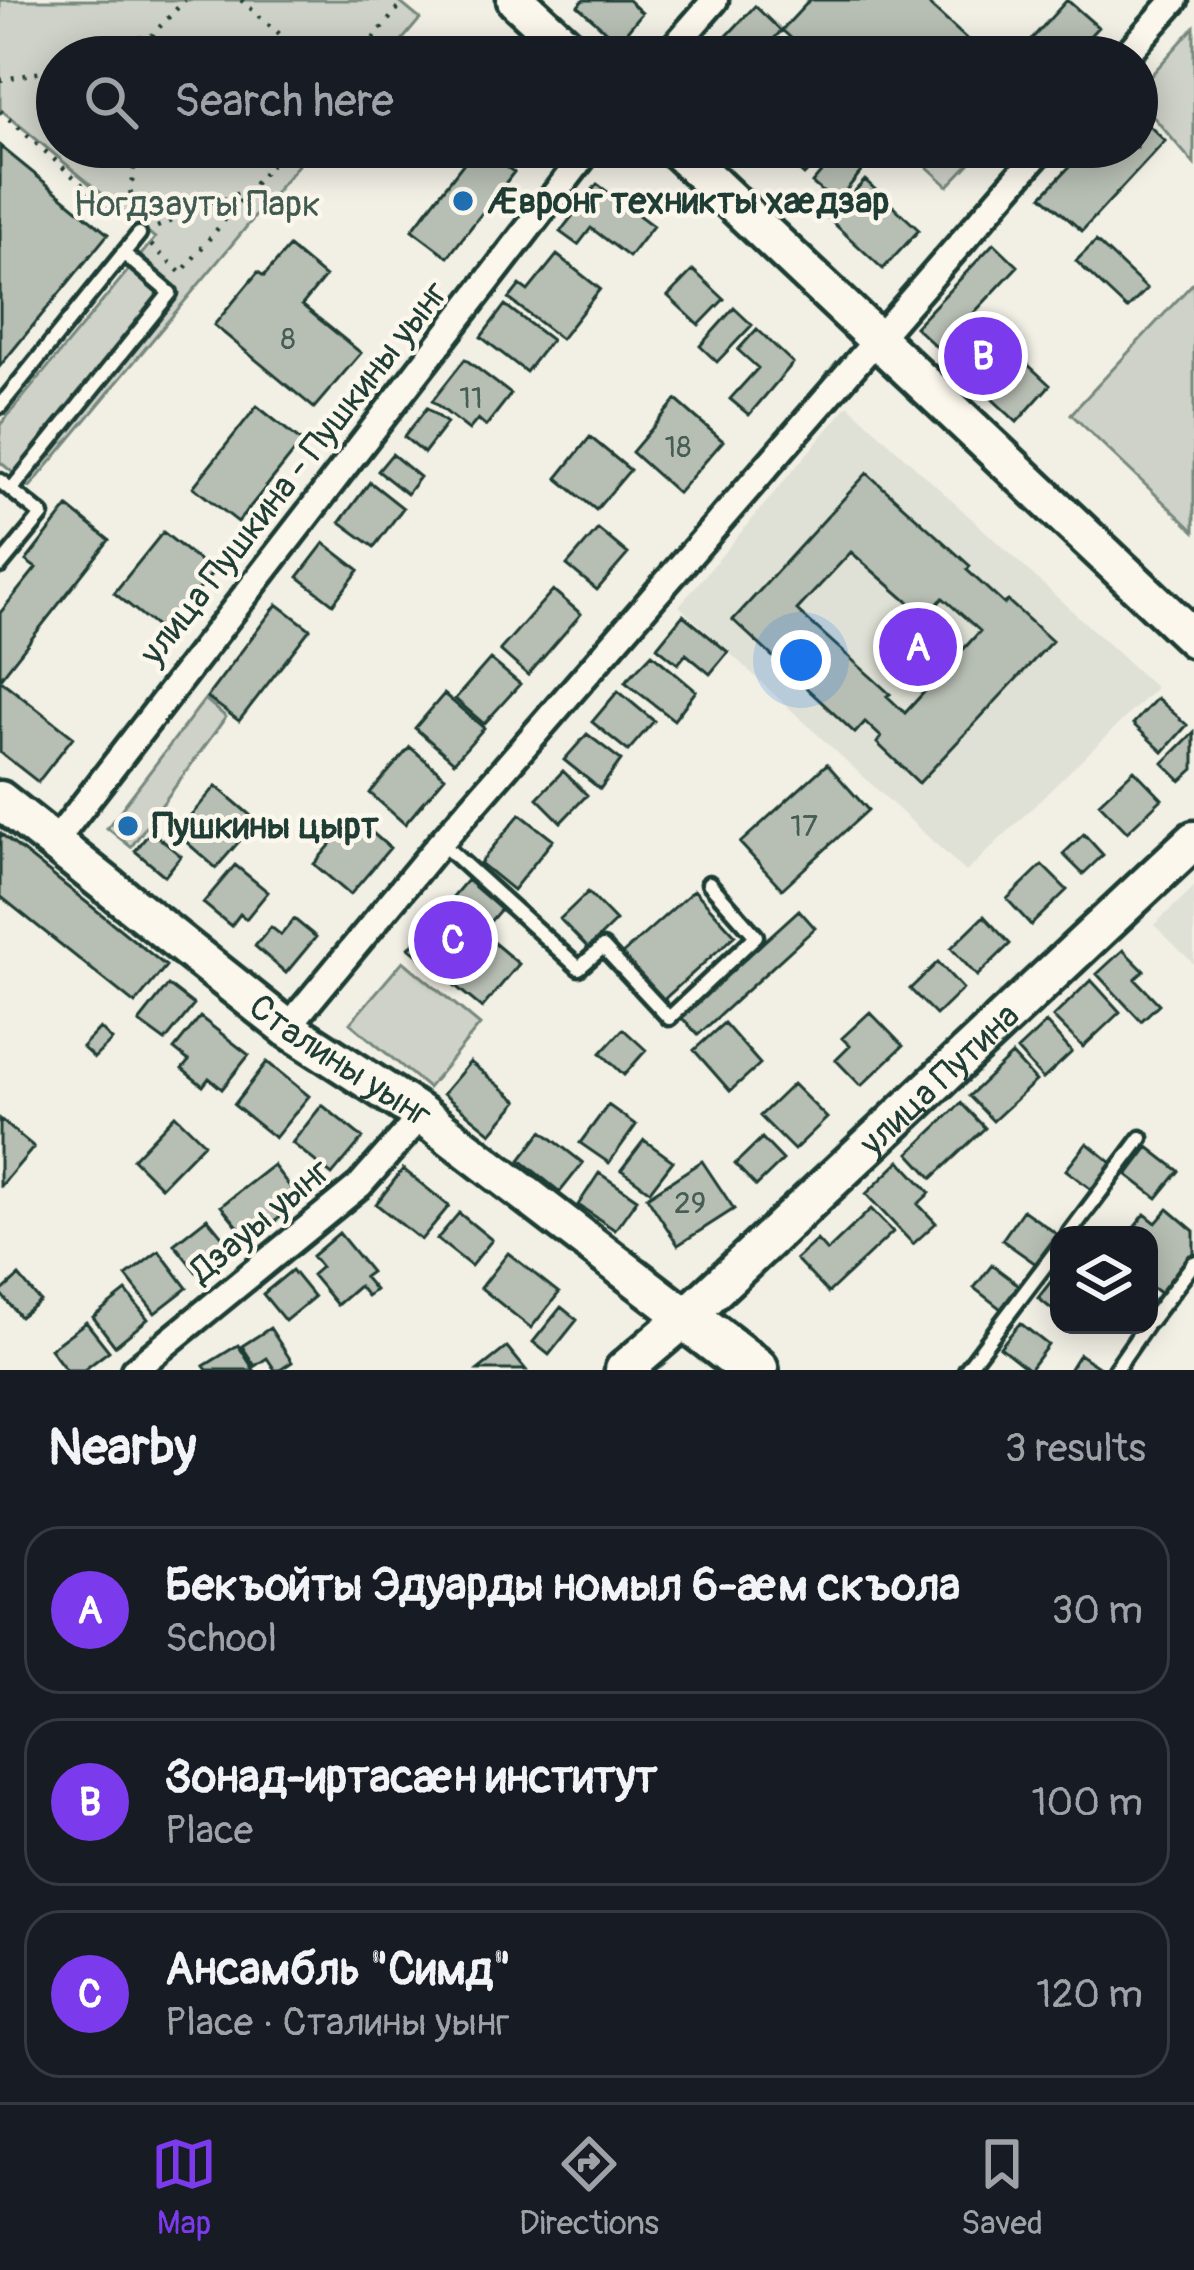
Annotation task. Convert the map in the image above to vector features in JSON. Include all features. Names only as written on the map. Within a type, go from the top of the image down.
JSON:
[{"type":"highway","points":[[686,1317],[755,1370]]},
{"type":"street","points":[[516,0],[555,36]]},
{"type":"street","points":[[684,36],[716,0]]},
{"type":"street","points":[[1143,36],[1175,0]]},
{"type":"street","name":"улица Пушкина - Пушкины уынг","points":[[54,843],[575,168]]},
{"type":"street","points":[[696,168],[1194,639]]},
{"type":"street","points":[[287,1028],[440,842],[1025,168]]},
{"type":"street","name":"Сталины уынг","points":[[0,800],[287,1028],[422,1115],[686,1317]]},
{"type":"street","name":"улица Путина","points":[[624,1370],[1194,840]]},
{"type":"street","name":"Дзауы уынг","points":[[134,1370],[360,1185],[422,1115]]},
{"type":"lane","points":[[0,406],[139,235]]},
{"type":"lane","points":[[0,566],[42,515],[6,486],[170,293],[123,254]]},
{"type":"lane","points":[[440,842],[579,968],[603,947],[669,1018],[756,936],[709,883]]},
{"type":"lane","points":[[1075,1226],[1141,1138]]},
{"type":"lane","points":[[966,1370],[1050,1259]]},
{"type":"lane","points":[[1158,1310],[1194,1264]]},
{"type":"lane","points":[[1115,1370],[1140,1334]]},
{"type":"path","points":[[148,36],[184,0]]},
{"type":"path","points":[[242,0],[282,36]]},
{"type":"path","points":[[375,36],[405,0]]},
{"type":"path","points":[[0,80],[36,73]]},
{"type":"path","points":[[0,111],[36,143]]},
{"type":"path","points":[[64,168],[126,224],[134,168]]},
{"type":"path","points":[[251,188],[139,235],[181,273],[251,188],[267,168]]},
{"type":"shaded area","points":[[848,405],[1156,688],[966,872],[679,606]]},
{"type":"shaded area","points":[[1194,887],[1194,964],[1154,925]]},
{"type":"green space","name":"Ногдзауты Парк","points":[[0,0],[397,0],[420,19],[406,36],[36,36],[36,139],[0,109]]},
{"type":"green space","points":[[1194,27],[1194,164],[1158,122],[1158,67]]},
{"type":"green space","name":"Ногдзауты Парк","points":[[71,168],[296,168],[30,487],[0,462],[0,425],[155,238]]},
{"type":"green space","points":[[928,168],[965,168],[948,186]]},
{"type":"green space","points":[[1194,282],[1194,531],[1071,414]]},
{"type":"green space","points":[[205,699],[226,717],[131,847],[107,828]]},
{"type":"green space","points":[[403,961],[480,1025],[428,1088],[350,1023]]},
{"type":"building","points":[[583,0],[628,0],[642,13],[623,36],[611,36],[578,6]]},
{"type":"building","points":[[810,0],[924,0],[963,36],[789,36],[782,30]]},
{"type":"building","points":[[1067,0],[1098,27],[1090,36],[1034,36]]},
{"type":"building","points":[[755,6],[781,31],[776,36],[727,36]]},
{"type":"building","points":[[0,146],[108,234],[0,366]]},
{"type":"building","name":"Æвpонг техникты хæдзар","points":[[460,168],[514,172],[448,257],[412,230]]},
{"type":"building","points":[[825,168],[864,168],[836,203],[812,183]]},
{"type":"building","points":[[1068,168],[1140,168],[1082,231],[1042,196]]},
{"type":"building","points":[[865,180],[919,230],[883,269],[829,219]]},
{"type":"building","points":[[597,184],[653,226],[629,257],[591,228],[578,245],[560,232]]},
{"type":"building","points":[[1096,241],[1147,289],[1127,309],[1076,261]]},
{"type":"building","points":[[994,243],[1018,266],[973,314],[1050,385],[1017,422],[915,327]]},
{"type":"building","points":[[289,247],[325,277],[302,305],[361,353],[314,408],[214,325],[258,272],[264,276]]},
{"type":"building","points":[[557,255],[600,289],[561,339],[509,299],[520,285],[528,291]]},
{"type":"building","points":[[693,270],[724,299],[699,325],[668,296]]},
{"type":"building","points":[[505,305],[551,340],[526,372],[481,337]]},
{"type":"building","points":[[734,308],[752,325],[717,362],[700,346]]},
{"type":"building","points":[[757,329],[793,363],[749,415],[730,399],[758,368],[738,350]]},
{"type":"building","points":[[465,359],[511,394],[486,426],[478,419],[469,430],[432,401]]},
{"type":"building","points":[[676,400],[723,441],[678,493],[632,452]]},
{"type":"building","points":[[257,406],[302,442],[238,522],[193,487]]},
{"type":"building","points":[[427,408],[447,423],[424,453],[404,437]]},
{"type":"building","points":[[590,437],[630,470],[596,510],[557,478]]},
{"type":"building","points":[[392,454],[420,477],[407,494],[378,471]]},
{"type":"building","points":[[867,473],[970,566],[967,570],[1004,604],[1008,601],[1052,641],[919,783],[877,743],[881,737],[865,722],[855,733],[733,620]],"holes":[[[851,552],[925,617],[943,598],[980,631],[905,713],[797,610]]]},
{"type":"building","points":[[370,482],[403,508],[374,547],[340,522]]},
{"type":"building","points":[[68,507],[109,540],[0,679],[0,613],[36,568],[26,561]]},
{"type":"building","points":[[598,529],[628,554],[597,590],[567,565]]},
{"type":"building","points":[[163,532],[213,572],[164,633],[114,593]]},
{"type":"building","points":[[324,543],[359,570],[333,604],[298,577]]},
{"type":"building","points":[[553,590],[581,614],[528,675],[500,650]]},
{"type":"building","points":[[277,604],[310,629],[239,721],[207,697]]},
{"type":"building","points":[[683,615],[728,652],[710,674],[686,654],[678,664],[657,647]]},
{"type":"building","points":[[652,654],[696,691],[674,720],[625,682]]},
{"type":"building","points":[[490,659],[520,684],[484,724],[455,699]]},
{"type":"building","points":[[0,680],[73,737],[38,782],[0,752]]},
{"type":"building","points":[[618,691],[654,721],[628,751],[592,722]]},
{"type":"building","points":[[444,694],[484,728],[454,762],[415,728]]},
{"type":"building","points":[[1157,698],[1187,725],[1163,752],[1133,724]]},
{"type":"building","points":[[1194,732],[1194,769],[1181,781],[1163,763]]},
{"type":"building","points":[[587,734],[621,760],[600,789],[564,760]]},
{"type":"building","points":[[410,747],[445,777],[405,824],[370,793]]},
{"type":"building","points":[[827,764],[868,810],[782,889],[740,843]]},
{"type":"building","points":[[1134,770],[1162,799],[1127,832],[1099,803]]},
{"type":"building","points":[[563,771],[587,795],[561,822],[537,798]]},
{"type":"building","points":[[216,786],[257,821],[216,868],[176,833]]},
{"type":"building","points":[[520,814],[553,840],[513,890],[480,863]]},
{"type":"building","points":[[354,817],[390,848],[350,895],[314,864]]},
{"type":"building","points":[[151,831],[181,856],[165,876],[135,851]]},
{"type":"building","points":[[0,833],[166,966],[135,1004],[0,896]]},
{"type":"building","points":[[1084,834],[1103,855],[1083,874],[1063,854]]},
{"type":"building","points":[[235,865],[268,892],[246,919],[240,914],[231,926],[203,903]]},
{"type":"building","points":[[1042,865],[1067,890],[1031,925],[1007,899]]},
{"type":"building","points":[[467,880],[501,909],[481,932],[519,964],[482,1008],[409,948]]},
{"type":"building","points":[[694,890],[735,935],[662,1001],[621,955]]},
{"type":"building","points":[[588,892],[616,921],[588,948],[560,919]]},
{"type":"building","points":[[799,910],[815,928],[698,1035],[681,1017]]},
{"type":"building","points":[[984,916],[1010,944],[977,976],[951,948]]},
{"type":"building","points":[[294,919],[316,937],[286,973],[255,946],[271,927],[281,935]]},
{"type":"building","points":[[1123,950],[1144,971],[1135,979],[1159,1004],[1141,1021],[1097,974]]},
{"type":"building","points":[[938,962],[963,989],[936,1015],[910,989]]},
{"type":"building","points":[[1091,980],[1120,1012],[1083,1047],[1053,1017]]},
{"type":"building","points":[[168,985],[194,1005],[165,1041],[139,1022]]},
{"type":"building","points":[[870,1012],[903,1046],[861,1086],[836,1060],[850,1046],[842,1038]]},
{"type":"building","points":[[200,1017],[249,1055],[222,1089],[209,1078],[203,1086],[182,1069],[189,1061],[174,1049]]},
{"type":"building","points":[[724,1023],[760,1064],[730,1091],[694,1050]]},
{"type":"building","points":[[1046,1023],[1072,1052],[1043,1079],[1017,1050]]},
{"type":"building","points":[[100,1028],[112,1040],[94,1058],[82,1047]]},
{"type":"building","points":[[623,1029],[646,1050],[624,1075],[601,1053]]},
{"type":"building","points":[[1012,1055],[1036,1081],[993,1121],[969,1096]]},
{"type":"building","points":[[267,1062],[309,1096],[275,1138],[234,1105]]},
{"type":"building","points":[[470,1062],[518,1101],[491,1133],[443,1094]]},
{"type":"building","points":[[793,1084],[827,1118],[794,1150],[760,1116]]},
{"type":"building","points":[[961,1103],[985,1128],[932,1178],[909,1153]]},
{"type":"building","points":[[322,1105],[363,1138],[332,1175],[292,1143]]},
{"type":"building","points":[[608,1105],[636,1125],[609,1163],[580,1143]]},
{"type":"building","points":[[175,1115],[204,1143],[161,1187],[133,1159]]},
{"type":"building","points":[[0,1119],[34,1147],[1,1186],[0,1185]]},
{"type":"building","points":[[542,1131],[583,1163],[560,1192],[520,1160]]},
{"type":"building","points":[[762,1138],[783,1160],[756,1186],[735,1164]]},
{"type":"building","points":[[644,1140],[673,1161],[650,1191],[621,1170]]},
{"type":"building","points":[[1087,1143],[1112,1163],[1092,1190],[1066,1170]]},
{"type":"building","points":[[1148,1147],[1179,1171],[1157,1198],[1127,1175]]},
{"type":"building","points":[[702,1161],[734,1209],[678,1245],[647,1197]]},
{"type":"building","points":[[900,1161],[930,1193],[918,1204],[936,1223],[913,1244],[866,1194]]},
{"type":"building","points":[[273,1165],[301,1201],[250,1241],[221,1206]]},
{"type":"building","points":[[403,1169],[449,1206],[421,1240],[376,1204]]},
{"type":"building","points":[[599,1173],[637,1199],[615,1230],[578,1205]]},
{"type":"building","points":[[871,1209],[893,1232],[828,1293],[796,1259],[817,1240],[827,1251]]},
{"type":"building","points":[[1168,1209],[1194,1231],[1194,1253],[1161,1294],[1158,1226],[1135,1226],[1145,1214],[1156,1223]]},
{"type":"building","points":[[1023,1210],[1050,1229],[1050,1244],[1036,1264],[1002,1240]]},
{"type":"building","points":[[459,1213],[492,1240],[471,1266],[437,1239]]},
{"type":"building","points":[[207,1218],[234,1251],[201,1278],[174,1244]]},
{"type":"building","points":[[339,1233],[371,1272],[364,1277],[375,1290],[367,1296],[359,1286],[337,1305],[312,1275],[321,1267],[312,1256]]},
{"type":"building","points":[[159,1251],[187,1288],[155,1313],[126,1276]]},
{"type":"building","points":[[508,1253],[559,1293],[531,1328],[481,1288]]},
{"type":"building","points":[[992,1265],[1019,1285],[1001,1309],[974,1288]]},
{"type":"building","points":[[292,1270],[314,1297],[285,1321],[263,1294]]},
{"type":"building","points":[[19,1276],[40,1301],[20,1317],[0,1293]]},
{"type":"building","points":[[1050,1283],[1050,1308],[1038,1298]]},
{"type":"building","points":[[126,1291],[148,1319],[115,1346],[93,1317]]},
{"type":"building","points":[[561,1307],[577,1320],[549,1355],[533,1342]]},
{"type":"building","points":[[86,1322],[109,1351],[84,1370],[66,1370],[50,1349]]},
{"type":"building","points":[[1020,1323],[1048,1345],[1029,1370],[1000,1347]]},
{"type":"building","points":[[270,1328],[292,1362],[280,1370],[267,1358],[255,1366],[242,1346]]},
{"type":"building","points":[[238,1345],[254,1370],[207,1370],[204,1366]]},
{"type":"building","points":[[507,1347],[526,1370],[478,1370]]},
{"type":"building","points":[[1079,1354],[1103,1370],[1069,1370]]},
{"type":"place","name":"Æвpонг техникты хæдзар","points":[[463,201]]},
{"type":"place","name":"Зонад-иртасæн институт","points":[[983,356]]},
{"type":"place","name":"Бекъойты Эдуарды номыл 6-æм скъола","points":[[918,647]]},
{"type":"place","name":"Пушкины цырт","points":[[128,826]]},
{"type":"place","name":"Ансамбль \"Симд\"","points":[[453,940]]}]
